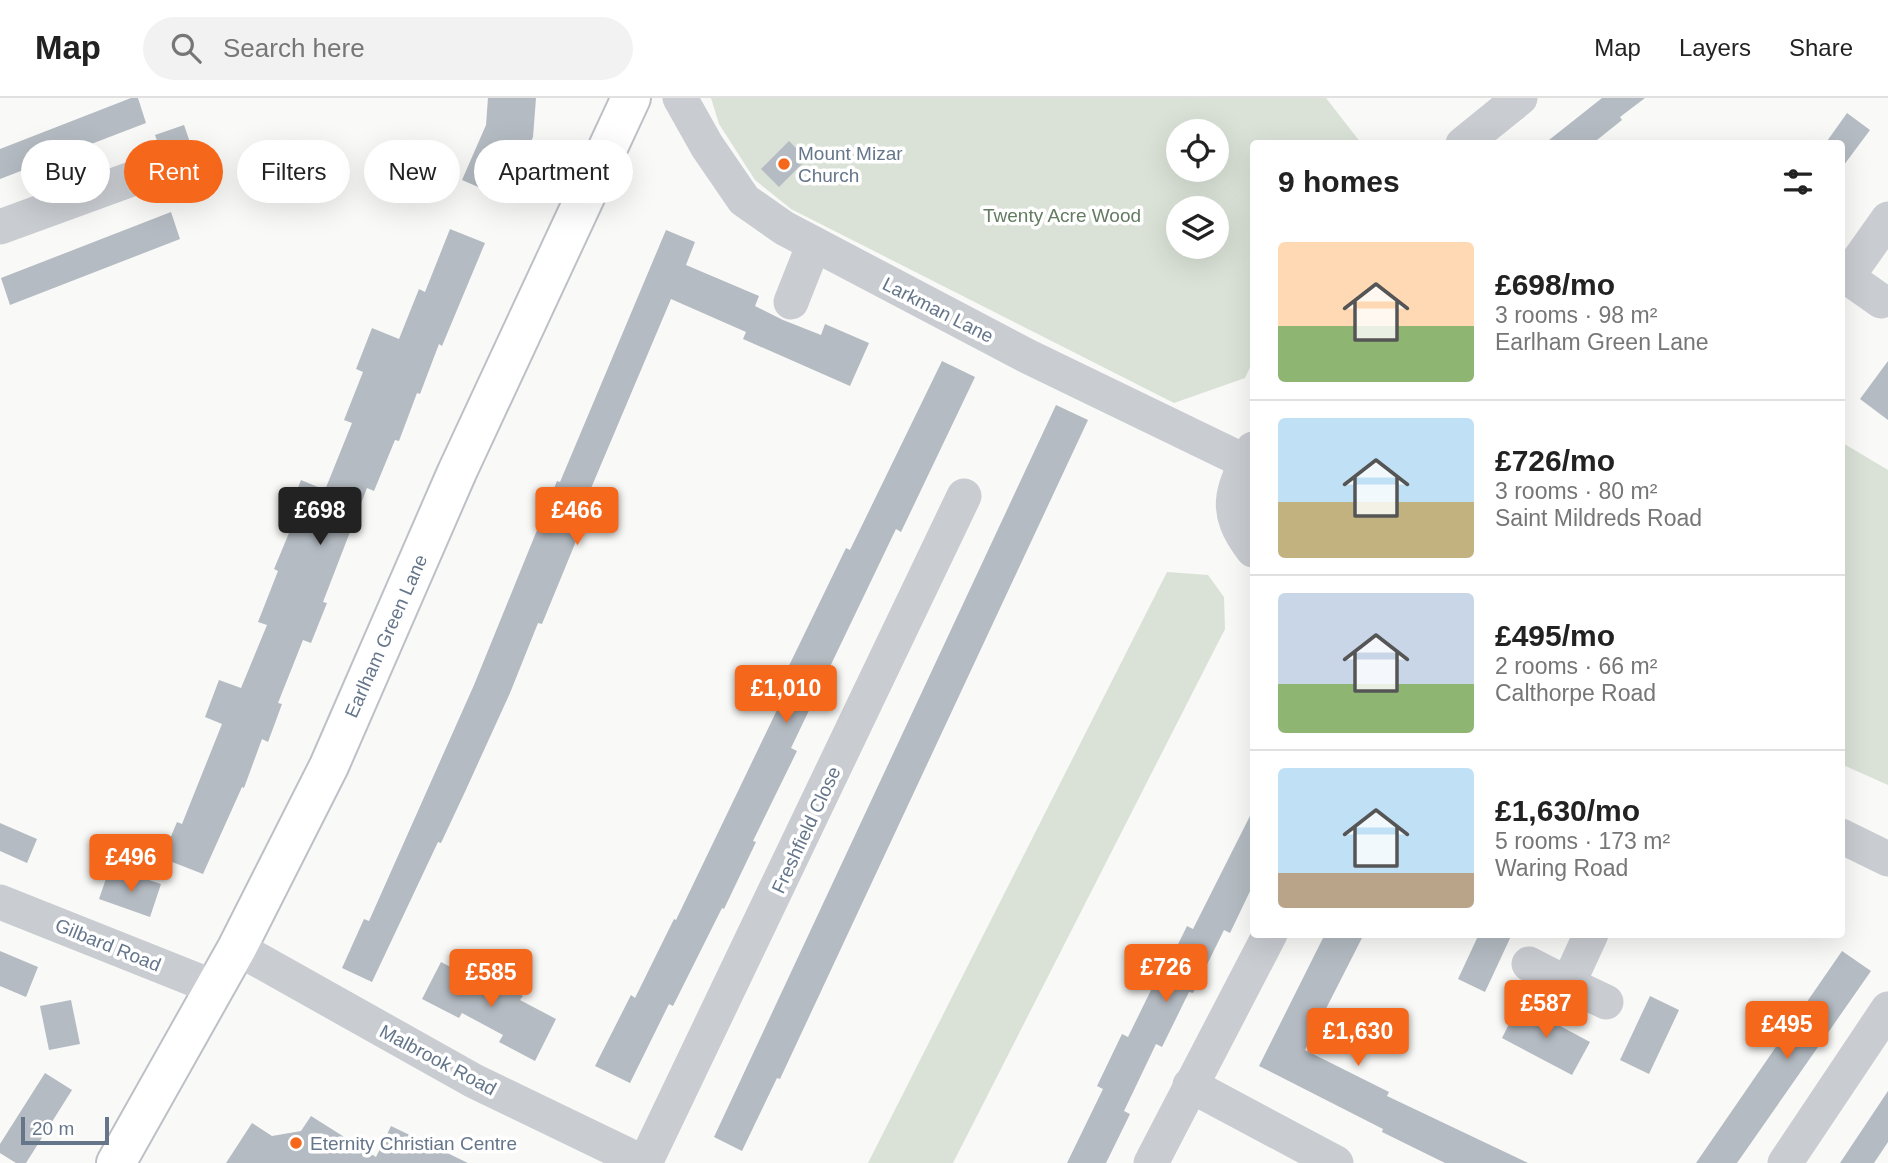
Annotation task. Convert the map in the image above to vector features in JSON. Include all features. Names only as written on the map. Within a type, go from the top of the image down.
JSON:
[{"type":"street","name":"Earlham Green Lane","points":[[116,1163],[216,988],[329,766],[457,472],[631,98]]},
{"type":"street","name":"Larkman Lane","points":[[680,98],[707,146],[744,200],[784,228],[1027,356],[1250,456]]},
{"type":"street","points":[[1468,140],[1520,98]]},
{"type":"street","points":[[0,227],[124,182]]},
{"type":"street","points":[[1845,274],[1888,219]]},
{"type":"street","points":[[790,302],[814,244]]},
{"type":"street","points":[[1845,276],[1881,301]]},
{"type":"street","points":[[1250,456],[1232,497],[1238,531],[1250,546]]},
{"type":"street","name":"Freshfield Close","points":[[645,1163],[964,496]]},
{"type":"street","points":[[1845,838],[1888,859]]},
{"type":"street","name":"Gilbard Road","points":[[0,902],[216,988]]},
{"type":"street","points":[[1151,1163],[1268,938]]},
{"type":"street","points":[[1568,984],[1589,938]]},
{"type":"street","name":"Malbrook Road","points":[[237,948],[474,1081],[645,1163]]},
{"type":"street","points":[[1529,964],[1606,1002]]},
{"type":"street","points":[[1785,1163],[1888,1009]]},
{"type":"street","points":[[1189,1086],[1336,1163]]},
{"type":"green space","name":"Twenty Acre Wood","points":[[711,98],[1326,98],[1359,140],[1250,140],[1250,367],[1245,378],[1174,403],[791,209],[755,180],[719,124]]},
{"type":"green space","points":[[1845,444],[1888,470],[1888,785],[1845,766]]},
{"type":"green space","points":[[1167,572],[1208,575],[1224,597],[1225,629],[953,1163],[868,1163]]},
{"type":"building","points":[[131,98],[138,98],[146,123],[102,140],[23,140]]},
{"type":"building","points":[[488,98],[536,98],[532,140],[479,140],[486,125]]},
{"type":"building","points":[[1602,98],[1645,98],[1620,117],[1622,120],[1597,140],[1549,140]]},
{"type":"building","points":[[1847,113],[1870,130],[1845,164],[1845,140],[1828,140]]},
{"type":"building","points":[[184,125],[189,140],[157,140],[155,135]]},
{"type":"building","points":[[21,141],[21,171],[0,179],[0,149]]},
{"type":"building","name":"Mount Mizar Church","points":[[789,141],[807,159],[779,187],[761,169]]},
{"type":"building","points":[[474,152],[474,185],[462,180]]},
{"type":"building","points":[[171,212],[180,239],[10,305],[1,278]]},
{"type":"building","points":[[450,229],[485,243],[442,346],[439,344],[420,394],[417,393],[399,441],[395,440],[374,491],[367,488],[323,602],[327,603],[311,643],[303,640],[278,703],[282,704],[268,742],[262,739],[244,788],[242,787],[203,874],[162,858],[177,822],[182,824],[222,724],[205,717],[219,680],[241,688],[267,625],[258,622],[278,571],[274,569],[294,521],[286,518],[301,480],[325,490],[352,423],[344,420],[363,372],[356,369],[372,328],[399,339],[419,289],[425,292]]},
{"type":"building","points":[[666,230],[695,242],[686,265],[759,296],[755,306],[821,335],[825,324],[869,343],[850,386],[743,339],[746,332],[671,299],[589,493],[595,495],[542,624],[538,623],[510,693],[464,794],[441,843],[438,842],[372,982],[342,968],[364,919],[369,921],[474,685],[557,481],[560,482]]},
{"type":"building","points":[[942,361],[975,377],[901,532],[896,529],[791,748],[797,751],[753,841],[756,842],[724,909],[722,908],[673,1006],[669,1004],[630,1083],[595,1066],[631,995],[635,998],[674,919],[676,920],[777,710],[769,707],[846,548],[850,550]]},
{"type":"building","points":[[1888,361],[1888,420],[1860,399]]},
{"type":"building","points":[[1056,405],[1088,420],[780,1079],[777,1078],[742,1151],[714,1137]]},
{"type":"building","points":[[1250,816],[1250,891],[1230,933],[1224,930],[1193,993],[1189,992],[1162,1047],[1156,1044],[1124,1111],[1130,1114],[1106,1163],[1067,1163],[1103,1089],[1097,1086],[1122,1034],[1128,1037],[1187,926],[1193,929]]},
{"type":"building","points":[[0,823],[37,839],[27,863],[0,851]]},
{"type":"building","points":[[108,873],[137,883],[140,877],[161,884],[150,917],[99,899]]},
{"type":"building","points":[[1323,938],[1362,938],[1305,1050],[1389,1092],[1387,1096],[1528,1163],[1445,1163],[1259,1066]]},
{"type":"building","points":[[1477,938],[1510,938],[1485,992],[1458,979]]},
{"type":"building","points":[[0,951],[38,967],[26,997],[0,986]]},
{"type":"building","points":[[1842,951],[1871,971],[1737,1163],[1696,1163]]},
{"type":"building","points":[[441,962],[477,981],[480,975],[523,996],[520,1000],[556,1019],[535,1061],[499,1042],[503,1035],[462,1013],[459,1018],[422,999]]},
{"type":"building","points":[[1650,996],[1679,1010],[1649,1074],[1620,1060]]},
{"type":"building","points":[[71,1000],[80,1044],[49,1050],[40,1006]]},
{"type":"building","points":[[1519,1004],[1590,1042],[1572,1075],[1502,1038]]},
{"type":"building","points":[[45,1073],[72,1090],[26,1163],[16,1163],[0,1153],[0,1144]]},
{"type":"building","points":[[1888,1091],[1888,1142],[1874,1163],[1840,1163]]},
{"type":"building","name":"Eternity Christian Centre","points":[[311,1116],[376,1157],[391,1126],[468,1163],[226,1163],[252,1123],[272,1136],[301,1131]]},
{"type":"place","name":"Mount Mizar Church","points":[[784,164]]},
{"type":"place","name":"Eternity Christian Centre","points":[[296,1143]]}]
